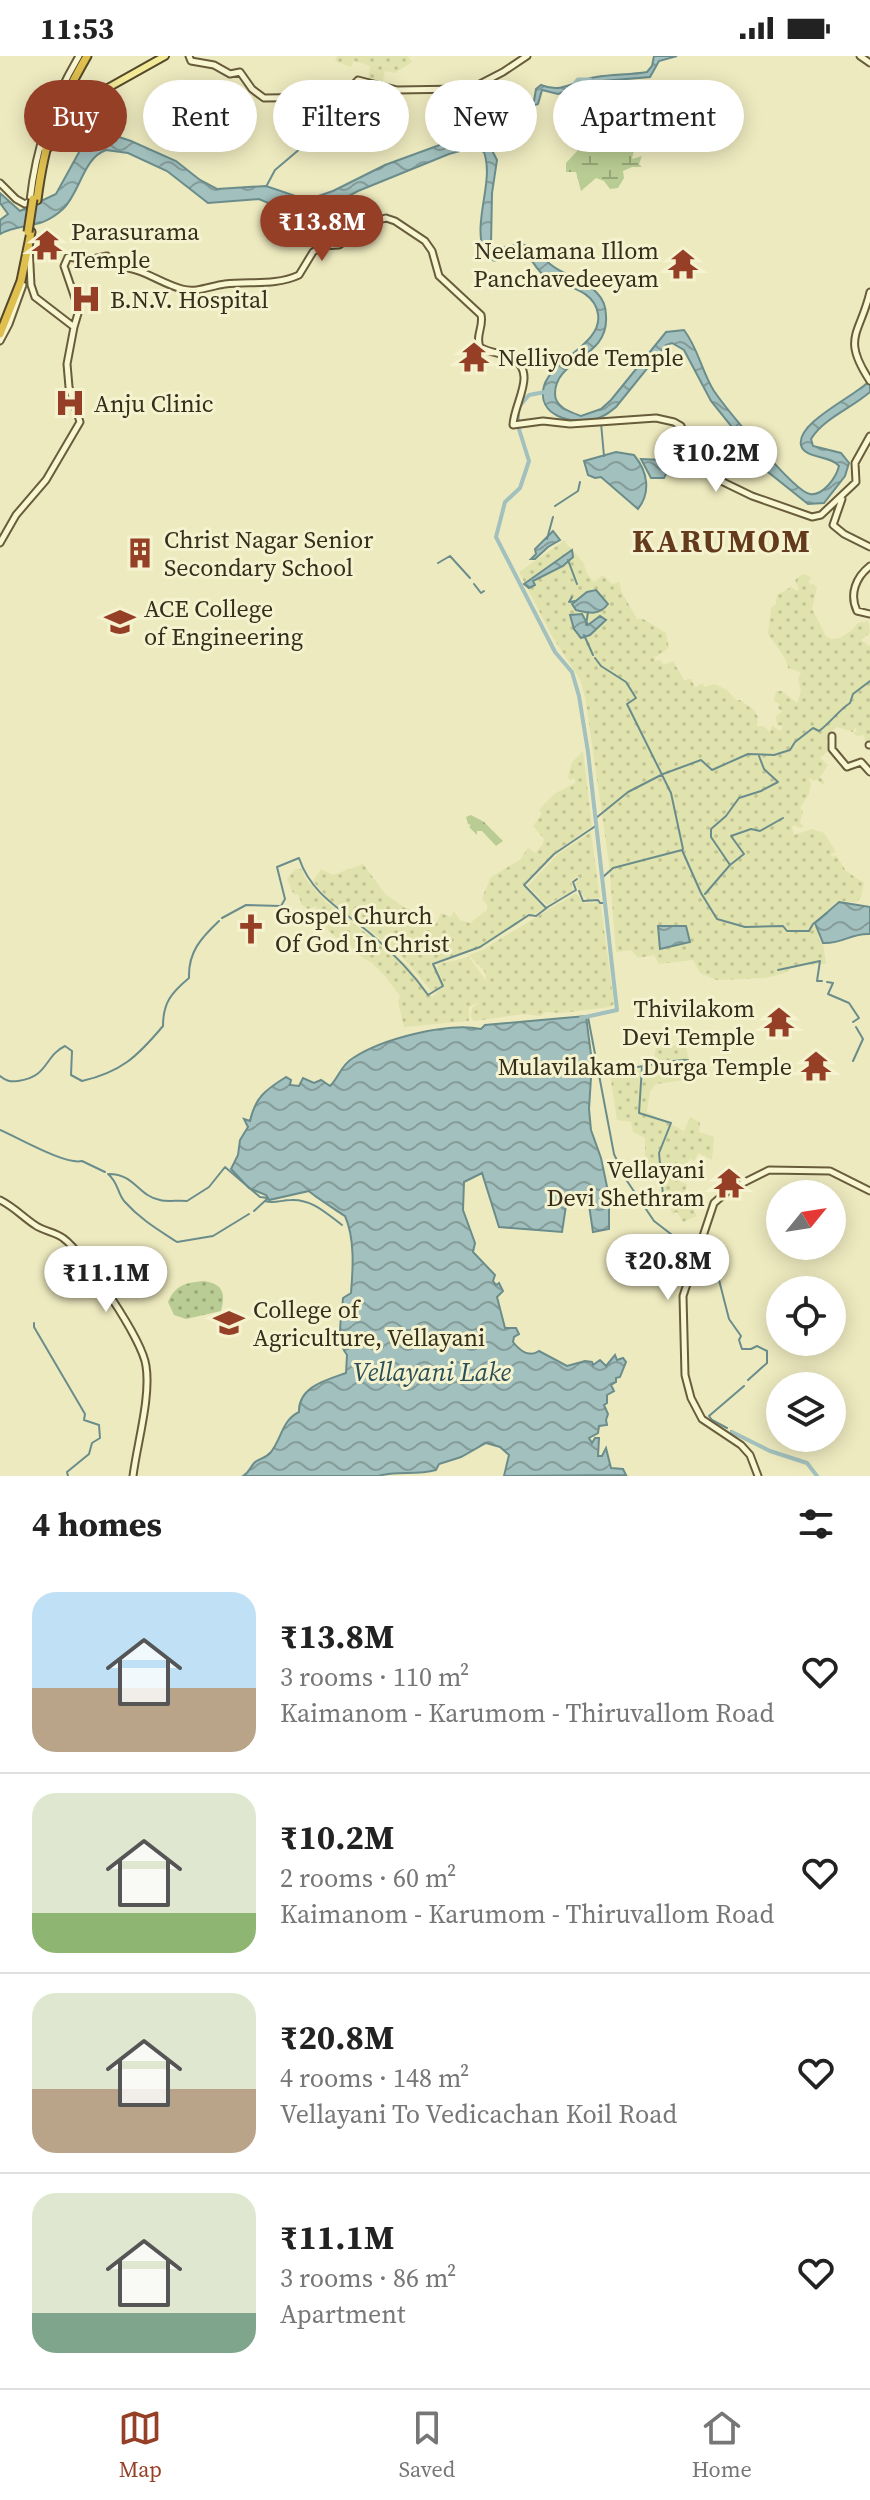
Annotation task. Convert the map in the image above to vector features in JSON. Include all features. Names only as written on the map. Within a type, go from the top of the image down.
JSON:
[{"type":"highway","points":[[72,80],[85,56]]},
{"type":"highway","points":[[0,334],[29,232],[47,127],[64,88],[85,56]]},
{"type":"highway","points":[[33,200],[45,152]]},
{"type":"highway","points":[[3,323],[21,281],[29,232]]},
{"type":"main road","points":[[122,80],[165,56]]},
{"type":"main road","points":[[189,56],[191,61],[214,65],[225,73],[240,72],[252,89],[264,98],[290,96],[312,99],[342,97],[358,80],[397,90],[471,88],[527,56]]},
{"type":"main road","points":[[0,183],[21,202],[27,204],[40,200],[46,152]]},
{"type":"main road","points":[[0,543],[16,515],[46,480],[78,427],[79,417],[69,387],[67,364],[79,310],[64,266],[68,257],[88,260],[107,256],[117,267],[132,267],[181,289],[269,283],[299,275],[313,252],[322,246],[339,245],[372,222],[386,218],[425,241],[432,251],[439,276],[481,315],[480,347],[514,359],[523,369],[524,384],[516,402],[516,424],[656,418],[674,422],[681,426],[692,454],[719,480],[752,496],[812,517],[821,515],[856,482],[855,463],[870,436]]},
{"type":"main road","points":[[29,243],[31,285],[35,297],[74,327]]},
{"type":"main road","points":[[0,341],[3,323],[30,266]]},
{"type":"main road","points":[[869,379],[856,357],[853,344],[870,292]]},
{"type":"main road","points":[[842,497],[833,525],[870,547]]},
{"type":"main road","points":[[870,566],[859,576],[854,596],[857,611],[870,614]]},
{"type":"main road","points":[[832,736],[831,746],[840,761],[849,768],[864,763],[870,772]]},
{"type":"main road","points":[[758,1476],[750,1455],[741,1445],[702,1419],[688,1388],[683,1358],[683,1296],[717,1198],[748,1178],[769,1170],[830,1171],[870,1191]]},
{"type":"main road","points":[[0,1200],[36,1226],[62,1236],[115,1301],[142,1354],[147,1366],[146,1387],[133,1476]]},
{"type":"green space","points":[[337,56],[408,56],[412,62],[395,73],[385,71],[383,80],[368,80],[370,66],[354,61],[351,67],[335,61]]},
{"type":"green space","points":[[576,152],[634,152],[632,159],[642,156],[639,164],[642,167],[623,171],[624,178],[618,188],[610,189],[604,181],[596,178],[581,191],[576,172],[566,172],[566,163]]},
{"type":"green space","points":[[564,541],[583,562],[594,582],[603,575],[612,584],[620,582],[621,591],[637,619],[643,619],[666,633],[669,648],[655,657],[655,661],[660,660],[664,665],[673,661],[684,680],[691,679],[695,687],[703,683],[704,687],[715,684],[727,690],[736,700],[754,710],[758,717],[757,726],[763,726],[770,732],[772,725],[779,731],[782,729],[782,725],[777,726],[776,716],[782,712],[774,701],[776,691],[782,691],[797,703],[801,691],[798,679],[801,672],[788,668],[785,658],[768,634],[771,608],[776,604],[777,595],[791,587],[797,591],[797,578],[808,575],[811,578],[808,582],[817,588],[812,609],[826,636],[840,638],[858,623],[869,623],[870,633],[861,640],[870,646],[870,740],[865,741],[864,735],[853,733],[857,731],[855,727],[853,732],[837,727],[830,732],[826,741],[829,750],[820,758],[828,765],[820,777],[825,782],[823,785],[817,779],[808,778],[811,783],[809,794],[800,808],[803,811],[800,822],[803,826],[793,825],[792,828],[794,835],[812,829],[824,833],[836,852],[831,854],[832,857],[836,855],[846,871],[864,883],[857,902],[837,901],[817,921],[826,964],[796,965],[785,973],[765,978],[717,980],[700,973],[693,960],[659,964],[654,955],[638,958],[631,950],[616,952],[609,864],[581,681],[552,636],[519,572]]},
{"type":"green space","points":[[583,751],[592,826],[555,852],[522,885],[545,909],[481,948],[437,962],[434,966],[445,985],[433,993],[399,953],[328,899],[313,881],[321,869],[333,875],[363,864],[386,895],[405,908],[418,912],[432,926],[441,913],[451,917],[454,911],[460,920],[470,923],[487,910],[482,898],[491,877],[520,860],[528,848],[535,853],[543,844],[544,839],[533,826],[542,814],[539,810],[554,794],[575,783],[575,778],[570,780],[568,777],[572,762]]},
{"type":"green space","points":[[471,815],[484,822],[503,841],[496,846],[482,831],[477,831],[477,835],[468,824],[466,817]]},
{"type":"green space","points":[[591,832],[600,898],[588,900],[584,897],[575,884],[579,879],[577,877],[571,881],[573,891],[547,905],[528,886],[558,854]]},
{"type":"green space","points":[[295,869],[302,869],[305,878],[325,901],[408,966],[432,997],[445,985],[437,969],[439,964],[469,957],[486,981],[485,972],[469,955],[576,893],[584,903],[599,902],[614,1004],[610,1007],[474,1021],[472,1008],[480,1002],[469,1007],[469,1021],[404,1027],[398,1002],[400,996],[385,976],[357,954],[344,936],[338,939],[330,932],[319,919],[316,906],[308,909],[302,905],[287,879]]},
{"type":"green space","points":[[657,1044],[686,1046],[692,1079],[656,1084],[650,1091],[647,1112],[684,1131],[690,1117],[700,1122],[699,1132],[714,1137],[712,1160],[699,1153],[694,1161],[690,1159],[680,1174],[680,1182],[687,1184],[685,1194],[697,1216],[683,1222],[677,1212],[672,1214],[669,1203],[665,1203],[660,1175],[645,1170],[645,1138],[633,1132],[631,1122],[617,1120],[610,1074],[651,1068]]},
{"type":"green space","points":[[204,1281],[222,1290],[221,1311],[186,1319],[174,1315],[168,1302],[174,1291],[187,1284]]},
{"type":"water","points":[[654,56],[677,56],[659,61],[650,77],[586,80],[647,72]]},
{"type":"water","points":[[541,85],[553,88],[553,93],[542,90],[537,104],[537,88]]},
{"type":"water","points":[[127,140],[143,146],[143,152],[156,152],[176,161],[217,189],[266,186],[307,200],[333,191],[385,165],[425,150],[456,152],[358,191],[317,213],[287,211],[259,199],[208,203],[167,171],[121,152],[127,152]]},
{"type":"water","points":[[79,152],[102,152],[92,160],[63,209],[39,223],[0,234],[0,220],[8,214],[0,203],[0,193],[20,211],[56,194]]},
{"type":"water","points":[[484,152],[493,152],[497,160],[492,193],[491,245],[497,249],[515,245],[532,248],[556,268],[592,288],[605,306],[605,330],[599,341],[557,382],[556,399],[568,411],[581,416],[601,409],[666,332],[684,330],[714,391],[732,414],[790,480],[802,490],[815,494],[828,485],[839,466],[807,453],[801,445],[802,436],[817,418],[870,380],[870,392],[823,425],[811,439],[813,446],[841,453],[849,463],[845,476],[824,503],[808,504],[768,472],[711,401],[684,350],[672,343],[666,345],[616,407],[604,416],[576,421],[558,416],[545,405],[544,386],[549,376],[593,334],[598,314],[591,299],[584,293],[545,276],[525,252],[514,252],[495,261],[486,257],[480,231],[487,164]]},
{"type":"water","points":[[616,452],[634,455],[642,468],[646,489],[638,509],[601,477],[588,475],[584,461]]},
{"type":"water","points":[[641,459],[662,460],[668,470],[664,478],[651,478]]},
{"type":"water","points":[[553,531],[560,540],[531,559],[536,554],[535,549]]},
{"type":"water","points":[[572,550],[573,557],[563,566],[533,581],[535,585],[529,588],[524,584]]},
{"type":"water","points":[[596,590],[608,604],[605,608],[594,613],[576,610],[572,604],[587,592]]},
{"type":"water","points":[[582,614],[588,625],[600,616],[606,620],[590,635],[581,638],[574,629],[570,615]]},
{"type":"water","points":[[839,902],[870,907],[870,934],[823,943],[815,923]]},
{"type":"water","points":[[658,926],[686,926],[690,942],[660,949]]},
{"type":"water","name":"Vellayani Lake","points":[[586,1016],[592,1062],[591,1130],[609,1196],[609,1229],[593,1232],[589,1205],[567,1199],[562,1232],[499,1227],[482,1173],[464,1182],[463,1210],[475,1243],[473,1252],[495,1275],[493,1281],[496,1285],[499,1283],[503,1291],[497,1297],[505,1328],[516,1328],[519,1334],[513,1342],[519,1348],[528,1354],[539,1351],[567,1366],[585,1361],[593,1365],[600,1360],[606,1366],[615,1355],[617,1360],[623,1358],[626,1362],[620,1377],[611,1385],[614,1391],[607,1395],[604,1405],[608,1414],[607,1425],[599,1426],[598,1433],[589,1438],[592,1443],[599,1438],[598,1456],[602,1456],[606,1448],[611,1468],[623,1469],[626,1475],[504,1476],[509,1455],[500,1447],[486,1443],[428,1472],[378,1476],[243,1476],[275,1447],[286,1424],[299,1412],[303,1396],[308,1391],[346,1373],[347,1355],[341,1342],[340,1328],[343,1298],[351,1293],[353,1264],[345,1216],[309,1191],[269,1200],[266,1195],[249,1188],[231,1169],[238,1155],[240,1140],[248,1127],[244,1119],[250,1121],[262,1095],[286,1077],[291,1080],[290,1085],[299,1086],[303,1078],[314,1083],[321,1080],[330,1086],[349,1061],[380,1044],[433,1030],[481,1029],[485,1025]]},
{"type":"waterway","points":[[267,185],[275,170],[296,152]]},
{"type":"waterway","points":[[545,392],[529,395],[518,408],[518,426],[529,461],[520,488],[505,502],[496,537],[555,652],[572,672],[579,696],[617,1010],[581,1018]]},
{"type":"waterway","points":[[601,423],[604,456]]},
{"type":"waterway","points":[[555,506],[578,491],[580,482]]},
{"type":"waterway","points":[[547,539],[553,517]]},
{"type":"waterway","points":[[438,563],[450,556],[470,578]]},
{"type":"waterway","points":[[568,560],[577,584]]},
{"type":"waterway","points":[[474,584],[481,593],[484,591]]},
{"type":"waterway","points":[[572,597],[569,602],[576,601]]},
{"type":"waterway","points":[[586,625],[588,612]]},
{"type":"waterway","points":[[584,635],[593,655]]},
{"type":"waterway","points":[[595,658],[601,666],[626,682],[636,698],[627,704],[671,793],[683,849]]},
{"type":"waterway","points":[[596,818],[628,792],[663,774],[701,760],[712,770],[748,754],[774,755],[790,750],[813,728],[819,731],[823,728],[850,703],[853,694],[870,681]]},
{"type":"waterway","points":[[705,894],[730,865],[711,837],[711,829],[726,816],[739,798],[778,782],[764,769],[759,756]]},
{"type":"waterway","points":[[730,865],[744,854],[731,836],[751,829],[760,831],[783,818]]},
{"type":"waterway","points":[[577,879],[573,882],[576,890],[546,908],[524,885],[554,854],[597,825]]},
{"type":"waterway","points":[[603,877],[613,868],[682,850],[701,893],[717,919],[745,927],[783,926],[787,931],[809,931],[827,913]]},
{"type":"waterway","points":[[222,918],[246,905],[281,906],[285,899],[277,867],[299,858],[304,871],[320,892],[387,949],[428,995],[443,986],[433,964],[480,947],[529,915],[536,916],[548,907]]},
{"type":"waterway","points":[[579,891],[583,901],[605,903]]},
{"type":"waterway","points":[[0,1076],[10,1081],[28,1079],[41,1071],[53,1055],[65,1046],[72,1051],[71,1075],[82,1081],[127,1062],[163,1026],[169,999],[189,978],[197,946],[219,921]]},
{"type":"waterway","points":[[778,970],[820,961],[817,981],[822,981]]},
{"type":"waterway","points":[[827,982],[833,983],[828,994],[849,1003],[859,1018],[853,1022]]},
{"type":"waterway","points":[[588,1017],[614,1154],[625,1178],[654,1221],[693,1251],[719,1280],[729,1319],[741,1336],[742,1349],[757,1346],[767,1351],[767,1363],[748,1380]]},
{"type":"waterway","points":[[853,1061],[863,1039],[856,1027]]},
{"type":"waterway","points":[[597,1067],[620,1069],[688,1060]]},
{"type":"waterway","points":[[642,1067],[639,1113],[671,1123],[659,1153],[663,1195]]},
{"type":"waterway","points":[[0,1130],[54,1155],[82,1161],[105,1172]]},
{"type":"waterway","points":[[109,1174],[131,1181],[153,1198],[187,1201],[209,1187],[225,1167],[260,1197],[268,1198]]},
{"type":"waterway","points":[[108,1174],[130,1207],[177,1242],[213,1236],[249,1214]]},
{"type":"waterway","points":[[254,1211],[267,1199]]},
{"type":"waterway","points":[[265,1201],[306,1202],[342,1225]]},
{"type":"waterway","points":[[34,1323],[85,1414],[84,1420],[99,1425],[100,1438],[92,1443],[89,1454],[67,1472],[68,1476]]},
{"type":"waterway","points":[[727,1428],[709,1416],[744,1386]]},
{"type":"waterway","points":[[732,1432],[770,1451],[807,1463],[817,1476]]},
{"type":"place","name":"Parasurama Temple","points":[[47,245]]},
{"type":"place","name":"Neelamana Illom Panchavedeeyam","points":[[683,264]]},
{"type":"place","name":"B.N.V. Hospital","points":[[86,299]]},
{"type":"place","name":"Nelliyode Temple","points":[[474,357]]},
{"type":"place","name":"Anju Clinic","points":[[70,403]]},
{"type":"place","name":"Christ Nagar Senior Secondary School","points":[[140,553]]},
{"type":"place","name":"ACE College of Engineering","points":[[120,622]]},
{"type":"place","name":"Gospel Church Of God In Christ","points":[[251,929]]},
{"type":"place","name":"Thivilakom Devi Temple","points":[[779,1022]]},
{"type":"place","name":"Mulavilakam Durga Temple","points":[[816,1066]]},
{"type":"place","name":"Vellayani Devi Shethram","points":[[729,1183]]},
{"type":"place","name":"College of Agriculture, Vellayani","points":[[229,1323]]},
{"type":"district","name":"KARUMOM","points":[[722,541]]}]
